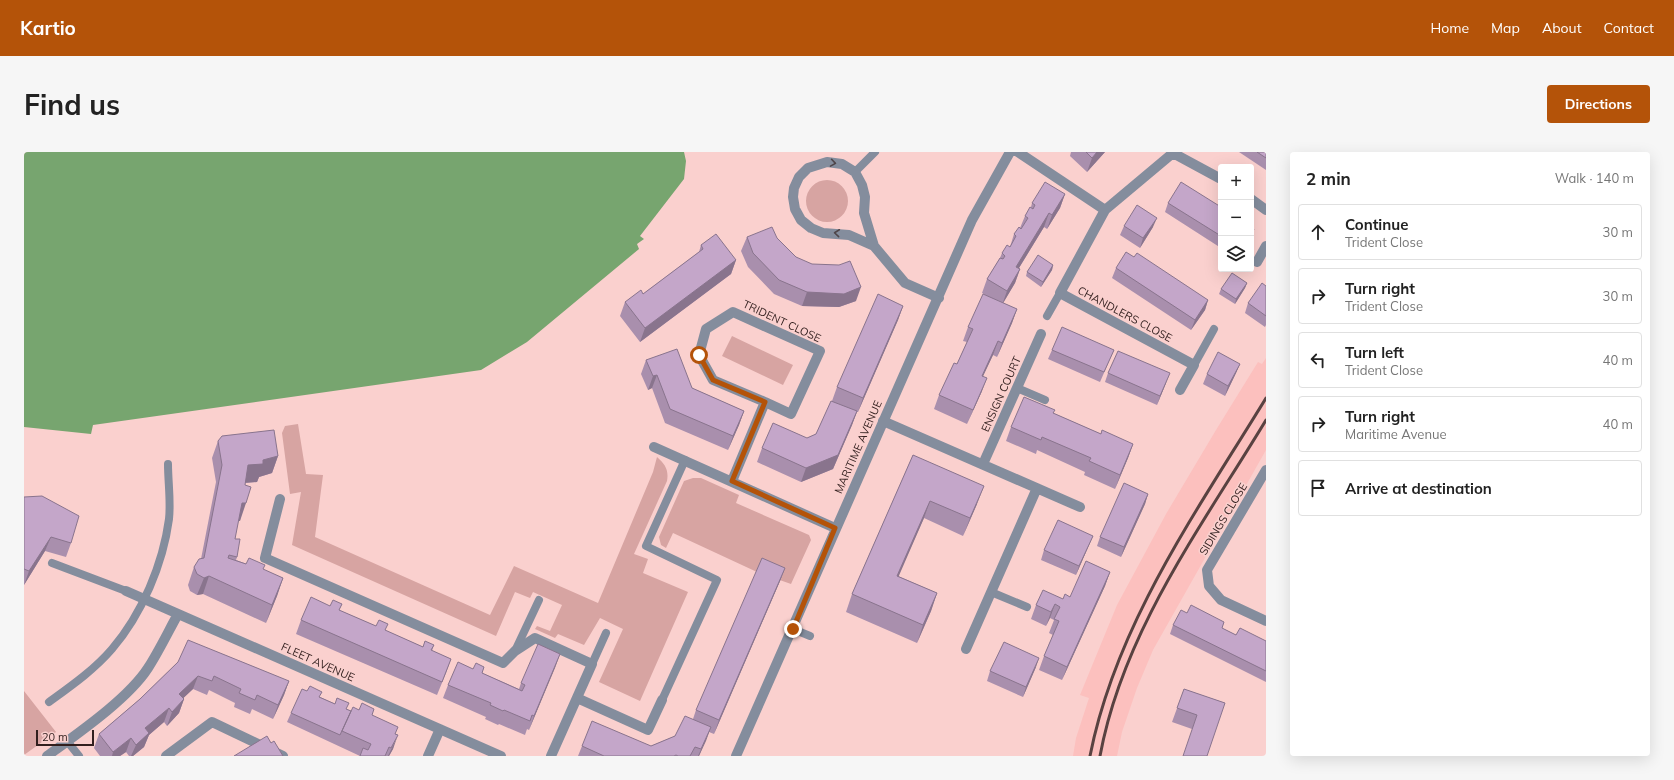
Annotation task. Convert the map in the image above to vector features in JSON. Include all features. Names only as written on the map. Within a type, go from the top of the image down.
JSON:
[{"type":"street","name":"MARITIME AVENUE","points":[[736,756],[793,629],[835,528],[939,298],[972,220],[1010,152]]},
{"type":"street","points":[[1018,152],[1105,210]]},
{"type":"street","name":"CHANDLERS CLOSE","points":[[1194,365],[1060,293],[1105,210],[1173,153],[1178,154],[1218,177]]},
{"type":"street","points":[[874,246],[849,235],[823,232],[811,228],[801,220],[795,209],[793,197],[794,188],[799,177],[808,168],[827,162],[842,164],[855,172],[862,185],[864,213],[874,246],[905,283],[939,298]]},
{"type":"street","points":[[1252,200],[1266,210]]},
{"type":"street","points":[[1257,262],[1266,246]]},
{"type":"street","name":"TRIDENT CLOSE","points":[[733,312],[820,350],[791,414],[765,402],[713,380],[699,355],[706,330],[733,312]]},
{"type":"street","name":"ENSIGN COURT","points":[[983,464],[1041,334]]},
{"type":"street","points":[[1180,390],[1194,365]]},
{"type":"street","points":[[732,481],[765,402]]},
{"type":"street","points":[[883,421],[1080,507]]},
{"type":"street","points":[[654,447],[835,528]]},
{"type":"street","name":"SIDINGS CLOSE","points":[[1266,470],[1208,570],[1209,586],[1222,600],[1266,621]]},
{"type":"street","points":[[966,649],[1036,488]]},
{"type":"street","points":[[280,499],[265,558],[503,663],[515,651],[535,638],[592,664],[551,756]]},
{"type":"street","name":"FLEET AVENUE","points":[[126,591],[501,756]]},
{"type":"street","points":[[46,756],[112,706],[148,669],[178,614]]},
{"type":"street","points":[[577,698],[648,730],[662,700]]},
{"type":"street","points":[[166,756],[212,722],[283,756]]},
{"type":"street","points":[[428,756],[440,729]]},
{"type":"lane","points":[[855,172],[875,152]]},
{"type":"lane","points":[[1047,316],[1060,293]]},
{"type":"lane","points":[[1194,365],[1214,329]]},
{"type":"lane","points":[[1017,388],[1045,400]]},
{"type":"lane","points":[[662,700],[717,580],[646,546],[685,460]]},
{"type":"lane","points":[[49,702],[85,675],[112,649],[144,599],[159,564],[169,518],[168,464]]},
{"type":"lane","points":[[52,563],[126,591]]},
{"type":"lane","points":[[991,592],[1027,607]]},
{"type":"lane","points":[[515,651],[539,600]]},
{"type":"lane","points":[[793,629],[810,636]]},
{"type":"lane","points":[[592,664],[606,633]]},
{"type":"lane","points":[[67,741],[79,756]]},
{"type":"shaded area","points":[[24,152],[684,152],[686,161],[684,179],[640,236],[644,239],[637,244],[639,249],[527,342],[481,370],[93,425],[91,434],[24,427]]},
{"type":"shaded area","points":[[823,180],[831,180],[839,183],[845,189],[848,201],[845,213],[839,219],[831,222],[823,222],[815,219],[809,213],[806,205],[806,197],[809,189],[815,183]]},
{"type":"shaded area","points":[[732,336],[793,365],[783,385],[722,356]]},
{"type":"shaded area","points":[[1266,358],[1266,450],[1153,650],[1137,688],[1122,732],[1117,756],[1073,756],[1076,738],[1089,698],[1080,695],[1117,605],[1166,514],[1216,430],[1258,362],[1262,364]]},
{"type":"shaded area","points":[[298,424],[306,474],[323,475],[315,537],[490,615],[514,566],[598,603],[653,472],[657,457],[666,468],[667,481],[634,554],[648,559],[643,573],[688,592],[640,701],[599,682],[623,629],[600,618],[584,645],[558,634],[555,638],[535,629],[537,626],[550,631],[562,605],[533,592],[530,598],[515,592],[496,636],[292,545],[301,492],[290,494],[282,433],[285,426]]},
{"type":"shaded area","points":[[693,478],[701,478],[739,495],[736,503],[809,535],[811,540],[791,584],[757,572],[673,533],[666,548],[661,545],[659,537],[684,481]]},
{"type":"shaded area","points":[[24,691],[56,732],[24,755]]},
{"type":"building","points":[[1086,152],[1097,152],[1092,158]]},
{"type":"building","points":[[1257,152],[1266,152],[1266,158]]},
{"type":"building","points":[[1045,182],[1065,194],[1052,215],[1049,213],[1016,267],[1020,269],[1007,291],[987,279],[1000,258],[1003,259],[1005,256],[1002,253],[1007,245],[1010,247],[1016,236],[1014,234],[1019,227],[1021,229],[1028,218],[1025,216],[1030,207],[1033,209],[1035,205],[1032,203]]},
{"type":"building","points":[[1181,182],[1218,205],[1218,234],[1168,203]]},
{"type":"building","points":[[1137,205],[1157,218],[1143,238],[1124,226]]},
{"type":"building","points":[[772,227],[777,238],[796,257],[812,264],[839,265],[850,261],[861,287],[844,294],[807,292],[779,280],[753,253],[747,237]]},
{"type":"building","points":[[716,234],[736,260],[645,328],[625,302],[641,290],[643,294],[703,249],[701,245]]},
{"type":"building","points":[[1126,252],[1134,257],[1137,253],[1208,300],[1195,320],[1116,268]]},
{"type":"building","points":[[1038,255],[1053,265],[1043,282],[1027,272]]},
{"type":"building","points":[[1232,273],[1247,283],[1236,299],[1221,289]]},
{"type":"building","points":[[1262,283],[1266,286],[1266,316],[1248,303]]},
{"type":"building","points":[[878,294],[903,306],[863,398],[837,387]]},
{"type":"building","points":[[983,294],[1017,309],[1002,343],[998,341],[982,376],[987,378],[973,410],[939,395],[954,363],[957,364],[973,329],[968,327]]},
{"type":"building","points":[[1062,327],[1114,350],[1104,372],[1052,350]]},
{"type":"building","points":[[677,349],[692,388],[744,411],[733,436],[670,409],[657,375],[653,376],[646,360]]},
{"type":"building","points":[[1118,351],[1170,373],[1160,396],[1108,373]]},
{"type":"building","points":[[1218,352],[1240,364],[1228,386],[1207,374]]},
{"type":"building","points":[[1024,397],[1055,410],[1053,413],[1101,434],[1102,430],[1133,444],[1120,475],[1089,461],[1091,458],[1042,437],[1041,440],[1011,427]]},
{"type":"building","points":[[831,401],[857,411],[838,455],[806,468],[762,448],[773,423],[807,438],[816,434]]},
{"type":"building","points":[[274,430],[278,456],[263,460],[263,464],[248,465],[245,485],[251,487],[246,503],[242,503],[235,539],[240,539],[237,557],[229,555],[228,558],[246,564],[249,558],[265,565],[263,569],[283,578],[272,605],[209,576],[204,578],[197,574],[194,567],[199,559],[204,558],[222,465],[218,441],[222,436]]},
{"type":"building","points":[[913,455],[984,486],[970,518],[930,501],[897,576],[937,593],[923,625],[852,594]]},
{"type":"building","points":[[1124,483],[1148,494],[1124,547],[1100,537]]},
{"type":"building","points":[[42,496],[79,516],[71,543],[51,537],[29,571],[24,569],[24,497]]},
{"type":"building","points":[[1058,520],[1093,536],[1079,566],[1044,550]]},
{"type":"building","points":[[762,558],[785,568],[719,720],[696,710]]},
{"type":"building","points":[[1086,561],[1110,572],[1067,667],[1044,656],[1059,621],[1054,619],[1060,607],[1055,604],[1051,612],[1036,605],[1043,590],[1063,599],[1065,594],[1070,597]]},
{"type":"building","points":[[311,597],[330,606],[333,600],[342,604],[339,610],[376,626],[379,620],[388,624],[385,630],[423,647],[425,641],[434,645],[431,650],[451,659],[442,682],[301,620]]},
{"type":"building","points":[[1191,605],[1224,622],[1222,628],[1236,635],[1240,628],[1266,641],[1266,671],[1173,625],[1181,610],[1187,613]]},
{"type":"building","points":[[188,640],[289,681],[278,705],[257,695],[255,700],[239,693],[241,689],[214,676],[212,681],[198,676],[179,694],[184,699],[172,712],[169,708],[145,728],[149,733],[136,745],[131,738],[113,752],[99,734],[140,699],[178,662]]},
{"type":"building","points":[[1004,642],[1039,658],[1026,687],[990,671]]},
{"type":"building","points":[[538,644],[560,654],[534,716],[532,715],[530,721],[504,710],[503,711],[490,705],[491,703],[448,685],[458,662],[473,669],[476,663],[484,667],[482,673],[522,691],[525,685],[521,683]]},
{"type":"building","points":[[310,686],[322,692],[319,697],[335,704],[337,698],[349,703],[346,709],[351,711],[340,735],[291,713],[302,689],[307,691]]},
{"type":"building","points":[[1184,689],[1225,703],[1207,756],[1183,756],[1197,715],[1177,708]]},
{"type":"building","points":[[362,703],[374,709],[372,715],[398,727],[395,734],[398,735],[391,748],[389,747],[385,756],[360,756],[363,748],[368,750],[371,744],[342,731],[353,707],[359,710]]},
{"type":"building","points":[[685,716],[711,727],[701,749],[695,747],[690,756],[604,756],[582,746],[592,721],[651,746],[675,736]]},
{"type":"building","points":[[267,736],[271,743],[274,741],[283,756],[234,756]]},
{"type":"railway","points":[[1090,756],[1102,707],[1119,660],[1139,615],[1187,526],[1266,398]]},
{"type":"railway","points":[[1100,756],[1111,710],[1127,666],[1146,623],[1191,540],[1266,420]]},
{"type":"route","points":[[699,355],[713,380],[765,402],[732,481],[835,528],[793,629]]}]
